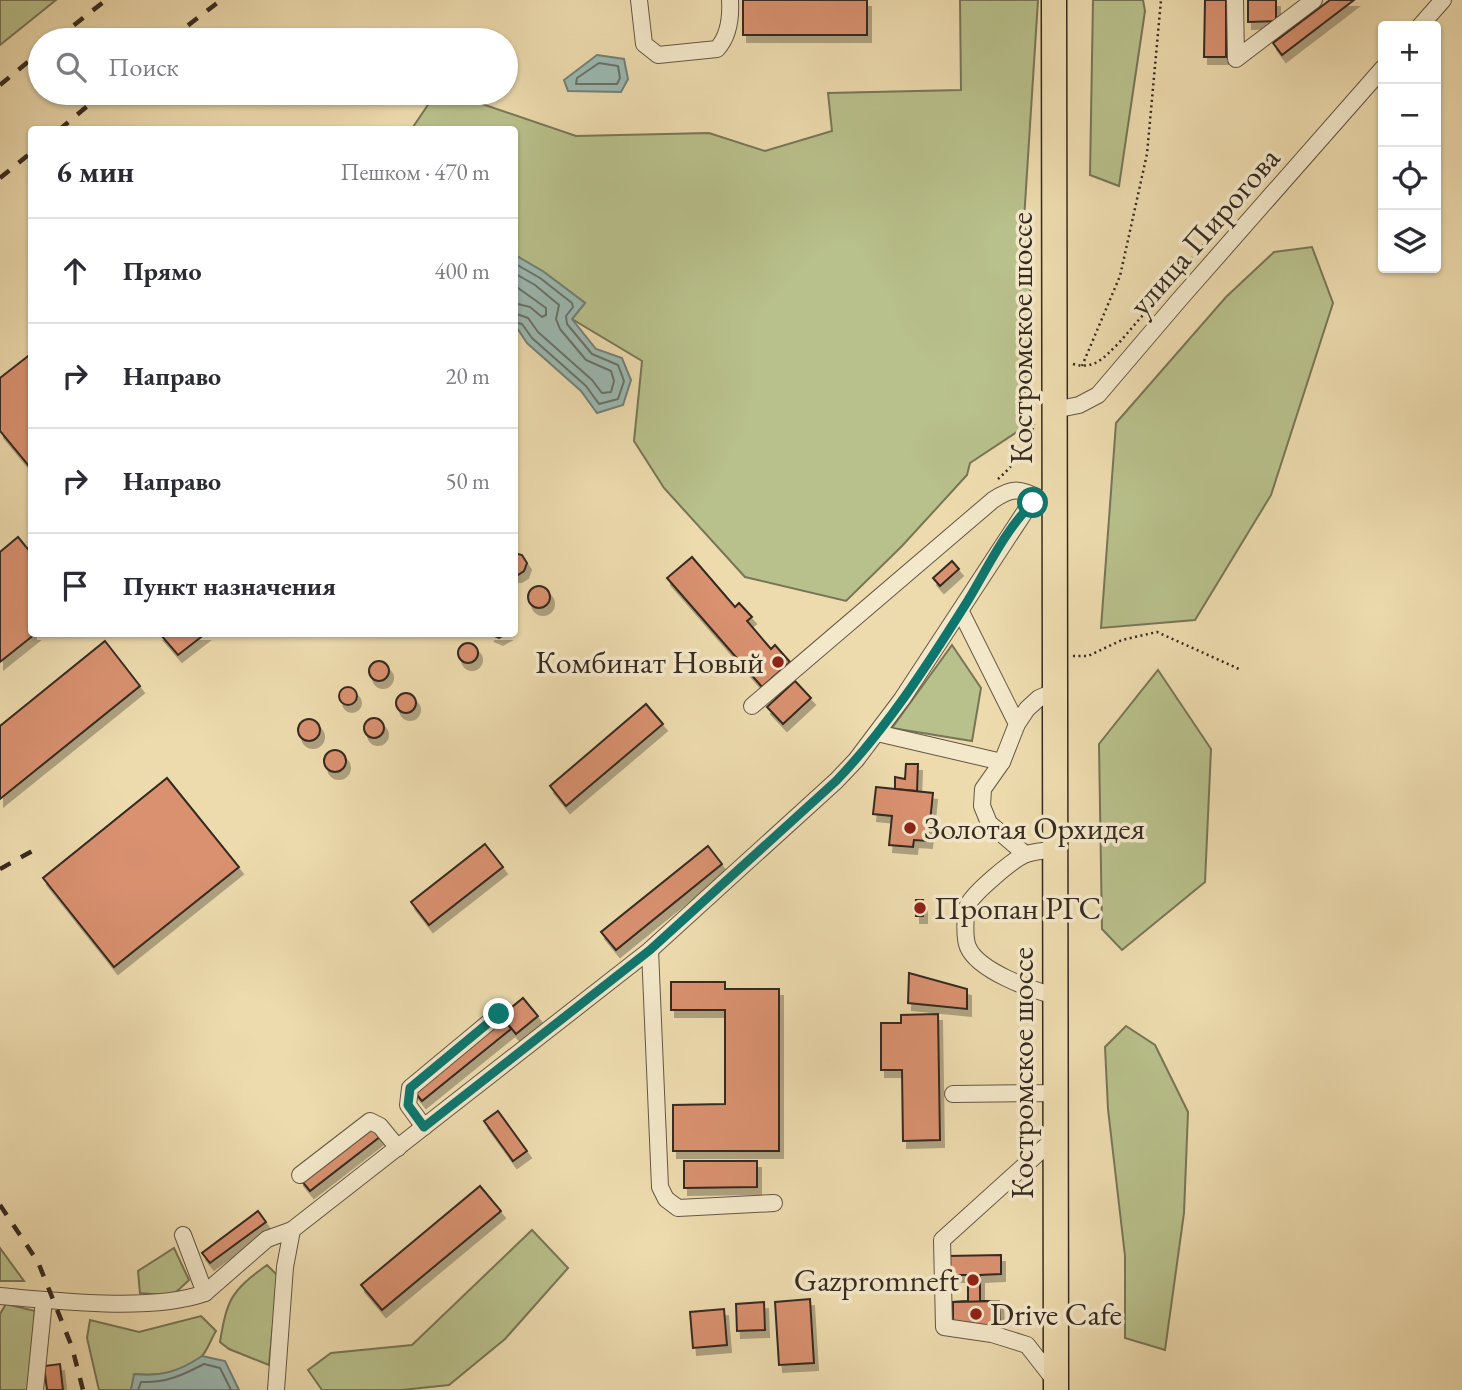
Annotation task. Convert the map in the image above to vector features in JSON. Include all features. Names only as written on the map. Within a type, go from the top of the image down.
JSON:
[{"type":"highway","name":"Костромское шоссе","points":[[1054,0],[1044,415],[1056,657],[1056,1386]]},
{"type":"street","points":[[639,0],[643,44],[658,55],[717,49],[724,41],[728,29],[730,0]]},
{"type":"street","points":[[1235,0],[1236,59],[1314,0]]},
{"type":"street","points":[[1424,21],[1443,0]]},
{"type":"street","name":"улица Пирогова","points":[[1044,415],[1079,405],[1098,395],[1378,74]]},
{"type":"street","points":[[752,706],[1004,492],[1021,489],[1048,497]]},
{"type":"street","points":[[0,1296],[147,1303],[193,1297],[205,1293],[267,1239],[292,1230],[650,950],[811,805],[856,760],[877,733],[961,612],[1018,519],[1033,503],[1048,497]]},
{"type":"street","points":[[961,612],[1017,724]]},
{"type":"street","points":[[1025,854],[989,823],[982,806],[983,789],[1002,762],[1017,724],[1027,709],[1039,698],[1056,691]]},
{"type":"street","points":[[877,733],[1002,762]]},
{"type":"street","points":[[1055,996],[1027,988],[976,959],[967,946],[966,915],[968,904],[975,894],[1025,854],[1056,849]]},
{"type":"street","points":[[650,950],[660,1187],[666,1199],[678,1208],[774,1203]]},
{"type":"street","points":[[424,1127],[408,1105],[410,1088],[499,1014]]},
{"type":"street","points":[[953,1094],[1055,1093]]},
{"type":"street","points":[[300,1175],[370,1121],[380,1126],[398,1148]]},
{"type":"street","points":[[1055,1138],[942,1240],[944,1327],[992,1334],[1027,1345],[1056,1386]]},
{"type":"street","points":[[276,1390],[285,1267],[292,1230]]},
{"type":"street","points":[[183,1236],[205,1293]]},
{"type":"street","points":[[35,1390],[44,1300]]},
{"type":"path","points":[[1082,366],[1120,276],[1147,154],[1161,0]]},
{"type":"path","points":[[1067,359],[1082,366],[1098,362],[1118,344],[1254,186]]},
{"type":"path","points":[[999,479],[1009,470],[1032,438],[1044,415]]},
{"type":"path","points":[[1056,657],[1087,656],[1122,640],[1157,632],[1239,670]]},
{"type":"green space","points":[[0,0],[56,0],[0,45]]},
{"type":"green space","points":[[960,0],[1038,0],[1024,220],[1032,258],[1023,428],[970,463],[967,475],[902,546],[846,601],[745,577],[664,488],[634,441],[642,361],[572,319],[585,303],[544,272],[518,257],[518,126],[414,126],[428,105],[485,105],[576,136],[709,133],[765,151],[832,131],[828,93],[961,90]]},
{"type":"green space","points":[[1093,0],[1143,0],[1145,11],[1119,186],[1090,175]]},
{"type":"green space","points":[[1312,247],[1333,303],[1271,495],[1195,620],[1101,628],[1116,423],[1226,297],[1274,252]]},
{"type":"green space","points":[[952,645],[981,688],[972,741],[892,728]]},
{"type":"green space","points":[[1158,670],[1211,749],[1205,882],[1122,950],[1102,929],[1099,744]]},
{"type":"green space","points":[[1126,1026],[1155,1045],[1188,1112],[1184,1213],[1165,1350],[1125,1338],[1125,1256],[1108,1109],[1105,1047]]},
{"type":"green space","points":[[532,1230],[568,1268],[505,1339],[449,1385],[402,1390],[322,1390],[308,1370],[331,1353],[412,1345]]},
{"type":"green space","points":[[0,1248],[24,1281],[0,1281]]},
{"type":"green space","points":[[174,1248],[189,1280],[172,1296],[140,1293],[138,1271]]},
{"type":"green space","points":[[267,1265],[278,1276],[269,1365],[229,1349],[220,1342],[225,1315],[233,1297],[245,1282]]},
{"type":"green space","points":[[6,1304],[35,1311],[29,1390],[0,1390],[0,1314]]},
{"type":"green space","points":[[201,1316],[216,1331],[204,1353],[195,1362],[171,1372],[135,1374],[131,1390],[99,1390],[87,1338],[90,1320],[139,1332]]},
{"type":"water","points":[[597,55],[624,59],[628,79],[621,92],[568,91],[564,80]]},
{"type":"water","points":[[518,257],[544,272],[585,303],[572,319],[596,349],[622,358],[631,380],[623,405],[597,413],[581,391],[527,343],[518,330]]},
{"type":"water","points":[[202,1356],[225,1361],[239,1390],[131,1390],[134,1374],[170,1372]]},
{"type":"building","points":[[743,0],[867,0],[867,35],[743,35]]},
{"type":"building","points":[[1205,0],[1226,0],[1226,57],[1204,57]]},
{"type":"building","points":[[1248,0],[1276,0],[1276,21],[1248,22]]},
{"type":"building","points":[[1330,0],[1354,0],[1282,55],[1273,43]]},
{"type":"building","points":[[28,356],[28,465],[0,431],[0,378]]},
{"type":"building","points":[[18,537],[28,549],[28,637],[31,637],[0,662],[0,552]]},
{"type":"building","points":[[518,554],[522,555],[527,563],[524,571],[518,575]]},
{"type":"building","points":[[692,557],[735,607],[739,603],[752,617],[747,621],[771,649],[775,645],[790,662],[762,687],[667,578]]},
{"type":"building","points":[[952,561],[959,569],[940,586],[933,578]]},
{"type":"building","points":[[539,586],[547,589],[550,597],[547,605],[539,608],[531,605],[528,597],[531,589]]},
{"type":"building","points":[[163,637],[201,637],[178,655]]},
{"type":"building","points":[[105,641],[140,686],[0,799],[0,726]]},
{"type":"building","points":[[468,643],[475,646],[478,653],[475,660],[468,663],[461,660],[458,653],[461,646]]},
{"type":"building","points":[[379,661],[386,664],[389,671],[386,678],[379,681],[372,678],[369,671],[372,664]]},
{"type":"building","points":[[795,681],[811,698],[783,724],[767,707]]},
{"type":"building","points":[[344,687],[352,687],[357,696],[355,703],[344,705],[339,700],[339,692]]},
{"type":"building","points":[[406,693],[413,696],[416,703],[413,710],[406,713],[399,710],[396,703],[399,696]]},
{"type":"building","points":[[646,704],[663,724],[566,806],[550,786]]},
{"type":"building","points":[[374,718],[381,721],[384,728],[381,735],[374,738],[367,735],[364,728],[367,721]]},
{"type":"building","points":[[309,719],[317,722],[320,730],[317,738],[309,741],[301,738],[298,730],[301,722]]},
{"type":"building","points":[[335,750],[343,753],[346,761],[343,769],[335,772],[327,769],[324,761],[327,753]]},
{"type":"building","points":[[906,764],[918,764],[917,791],[895,789],[895,777],[905,779]]},
{"type":"building","points":[[167,778],[239,867],[114,967],[43,878]]},
{"type":"building","name":"Золотая Орхидея","points":[[876,787],[933,793],[928,841],[914,840],[913,847],[889,845],[892,816],[873,814]]},
{"type":"building","points":[[485,844],[503,867],[429,925],[411,902]]},
{"type":"building","points":[[708,846],[722,864],[616,950],[601,932]]},
{"type":"building","name":"Пропан РГС","points":[[916,900],[923,900],[923,916],[916,916]]},
{"type":"building","points":[[909,973],[967,989],[967,1009],[908,1003]]},
{"type":"building","points":[[671,982],[725,982],[725,989],[779,989],[779,1151],[673,1151],[673,1105],[725,1104],[725,1010],[671,1010]]},
{"type":"building","points":[[523,998],[538,1016],[516,1034],[501,1016]]},
{"type":"building","points":[[938,1014],[940,1140],[903,1141],[902,1070],[881,1070],[881,1023],[901,1023],[901,1015]]},
{"type":"building","points":[[501,1016],[511,1029],[422,1101],[412,1089]]},
{"type":"building","points":[[498,1111],[527,1151],[513,1161],[484,1121]]},
{"type":"building","points":[[372,1124],[381,1136],[310,1191],[300,1179]]},
{"type":"building","points":[[684,1161],[757,1161],[757,1187],[684,1188]]},
{"type":"building","points":[[480,1186],[501,1211],[382,1310],[361,1285]]},
{"type":"building","points":[[258,1211],[266,1222],[210,1263],[202,1253]]},
{"type":"building","points":[[1001,1255],[1001,1274],[980,1275],[980,1301],[999,1301],[1000,1327],[953,1328],[953,1302],[968,1301],[968,1275],[947,1275],[947,1256]]},
{"type":"building","points":[[810,1299],[814,1363],[779,1365],[775,1302]]},
{"type":"building","name":"Drive Cafe","points":[[999,1301],[1000,1327],[953,1328],[953,1302]]},
{"type":"building","points":[[764,1302],[765,1330],[737,1331],[736,1304]]},
{"type":"building","points":[[724,1309],[727,1345],[693,1348],[690,1312]]},
{"type":"building","points":[[60,1364],[63,1390],[47,1390],[44,1366]]},
{"type":"railway","points":[[70,28],[106,0]]},
{"type":"railway","points":[[185,28],[221,0]]},
{"type":"railway","points":[[0,85],[28,62]]},
{"type":"railway","points":[[64,126],[89,105]]},
{"type":"railway","points":[[0,178],[28,155]]},
{"type":"railway","points":[[0,869],[34,850]]},
{"type":"railway","points":[[0,1205],[38,1262],[72,1347],[83,1390]]},
{"type":"place","name":"Комбинат Новый","points":[[778,662]]},
{"type":"place","name":"Золотая Орхидея","points":[[910,828]]},
{"type":"place","name":"Пропан РГС","points":[[920,908]]},
{"type":"place","name":"Gazpromneft","points":[[973,1280]]},
{"type":"place","name":"Drive Cafe","points":[[976,1314]]},
{"type":"route","points":[[499,1014],[410,1088],[408,1105],[424,1127],[650,950],[836,781],[856,760],[902,699],[961,612],[1018,519],[1033,503]]}]
